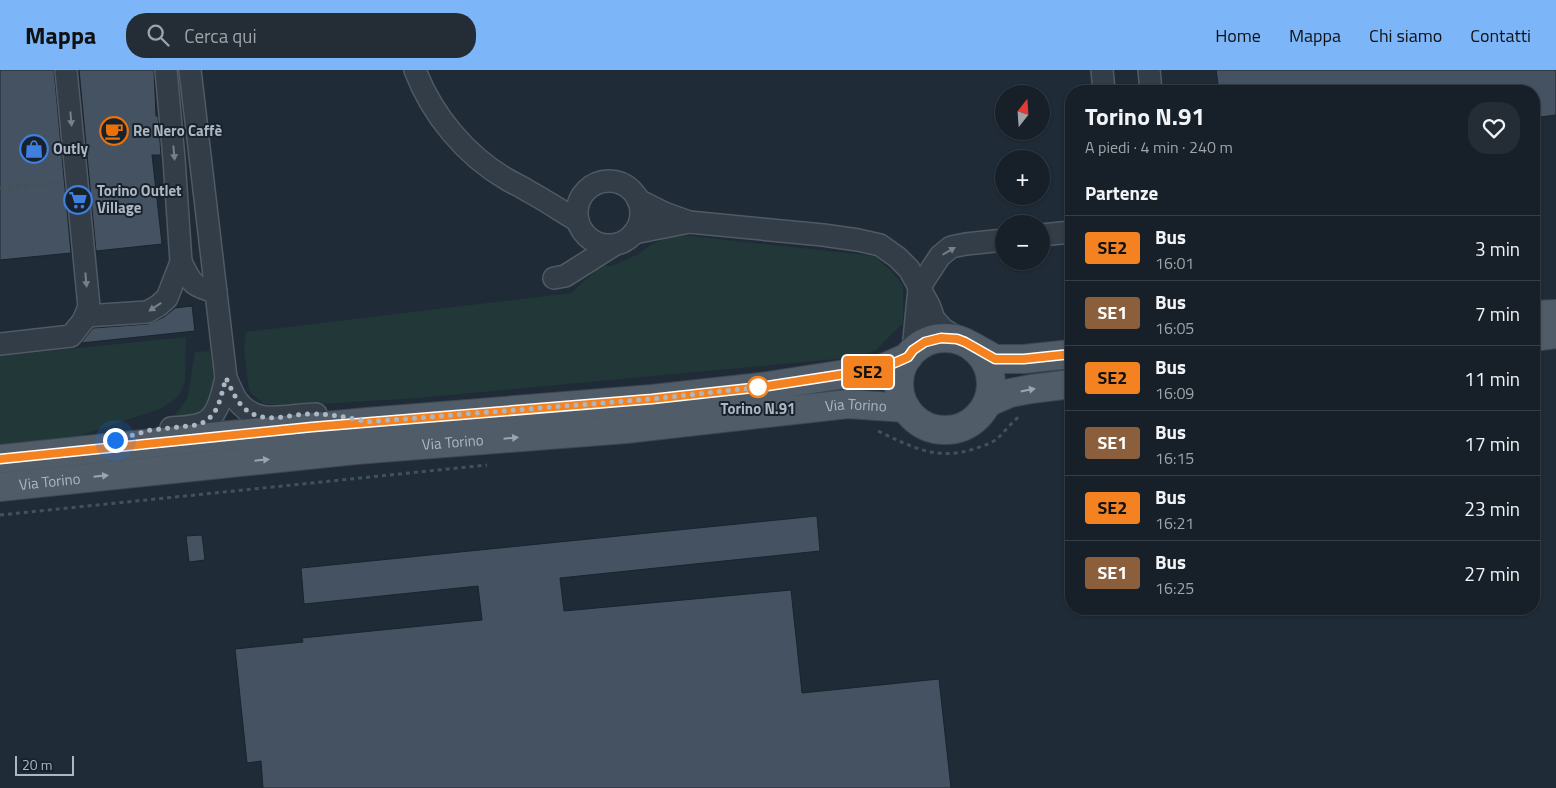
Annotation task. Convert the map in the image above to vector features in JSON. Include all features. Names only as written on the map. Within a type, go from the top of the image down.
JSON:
[{"type":"main road","points":[[1540,315],[1556,314]]},
{"type":"main road","points":[[1540,336],[1556,334]]},
{"type":"main road","points":[[968,344],[980,354],[990,373],[990,393],[981,413],[968,424],[946,430],[932,428],[920,422],[906,408],[899,384],[900,372],[910,353],[925,342],[941,338],[957,339],[968,344],[995,359],[1024,359],[1065,355]]},
{"type":"main road","name":"Via Torino","points":[[0,459],[367,422],[652,399],[761,387],[845,374],[874,372],[910,353]]},
{"type":"main road","points":[[987,403],[1031,388],[1065,385]]},
{"type":"main road","name":"Via Torino","points":[[0,487],[356,450],[626,429],[848,404],[906,408]]},
{"type":"lane","points":[[0,344],[71,336],[84,322],[89,308],[66,70]]},
{"type":"lane","points":[[166,70],[181,262],[197,288],[216,292]]},
{"type":"lane","points":[[190,70],[226,378],[235,397],[241,405],[254,415],[264,418],[307,414],[337,415],[367,422]]},
{"type":"lane","points":[[415,70],[420,85],[433,107],[454,135],[485,164],[579,225],[591,240],[598,244],[614,245]]},
{"type":"lane","points":[[1102,70],[1103,85]]},
{"type":"lane","points":[[1149,70],[1150,85]]},
{"type":"lane","points":[[528,191],[548,195],[568,194],[600,183],[612,182],[626,187],[633,192],[638,200],[641,217],[634,233],[628,239],[614,245],[563,275],[578,253],[579,225],[577,214],[580,199],[590,188]]},
{"type":"lane","points":[[638,200],[664,213],[689,222],[823,235],[880,245],[897,256],[909,269],[929,305],[934,319],[943,329],[968,344]]},
{"type":"lane","points":[[634,233],[689,222]]},
{"type":"lane","points":[[1050,234],[1065,233]]},
{"type":"lane","points":[[910,353],[919,288],[940,256],[952,248],[966,244],[995,241]]},
{"type":"lane","points":[[86,316],[147,312],[158,306],[167,298],[181,262]]},
{"type":"lane","points":[[78,451],[151,430],[203,423],[214,414],[226,378]]},
{"type":"path","points":[[875,429],[911,447],[929,453],[948,454],[965,452],[987,445],[998,438],[1021,414]]},
{"type":"path","points":[[0,515],[494,464]]},
{"type":"green space","points":[[674,234],[874,256],[903,285],[903,323],[875,351],[858,357],[418,398],[293,406],[264,404],[249,391],[244,351],[246,332],[571,293],[602,265],[611,266],[639,254],[650,245]]},
{"type":"green space","points":[[186,337],[185,382],[179,395],[160,409],[57,443],[0,448],[0,356]]},
{"type":"green space","points":[[210,351],[213,369],[213,389],[208,407],[192,421],[160,421],[175,415],[187,399],[195,352]]},
{"type":"building","points":[[0,70],[54,70],[71,253],[0,260]]},
{"type":"building","points":[[79,70],[154,70],[156,116],[158,116],[161,155],[152,155],[162,244],[96,251]]},
{"type":"building","points":[[1216,70],[1556,70],[1556,115],[1540,117],[1540,85],[1218,85]]},
{"type":"building","points":[[192,306],[195,331],[81,343],[93,328],[148,324],[164,317],[175,308]]},
{"type":"building","points":[[817,516],[820,551],[560,578],[564,611],[791,590],[802,693],[939,679],[951,788],[263,788],[261,761],[247,763],[235,649],[303,642],[302,638],[482,620],[478,586],[304,604],[301,568]]},
{"type":"building","points":[[202,535],[205,560],[189,562],[186,536]]},
{"type":"bus line","name":"SE2","points":[[0,459],[312,427],[652,399],[761,387],[845,374],[874,372],[908,357],[913,350],[925,342],[941,338],[957,339],[965,342],[995,359],[1024,359],[1065,355]]},
{"type":"place","name":"Re Nero Caffè","points":[[114,131]]},
{"type":"place","name":"Outly","points":[[34,149]]},
{"type":"place","name":"Torino Outlet Village","points":[[78,200]]},
{"type":"place","name":"Torino N.91","points":[[758,387]]},
{"type":"route","points":[[115,440],[151,430],[203,423],[214,414],[226,378],[241,405],[254,415],[264,418],[307,414],[337,415],[367,422],[652,399],[761,387],[758,387]]}]
